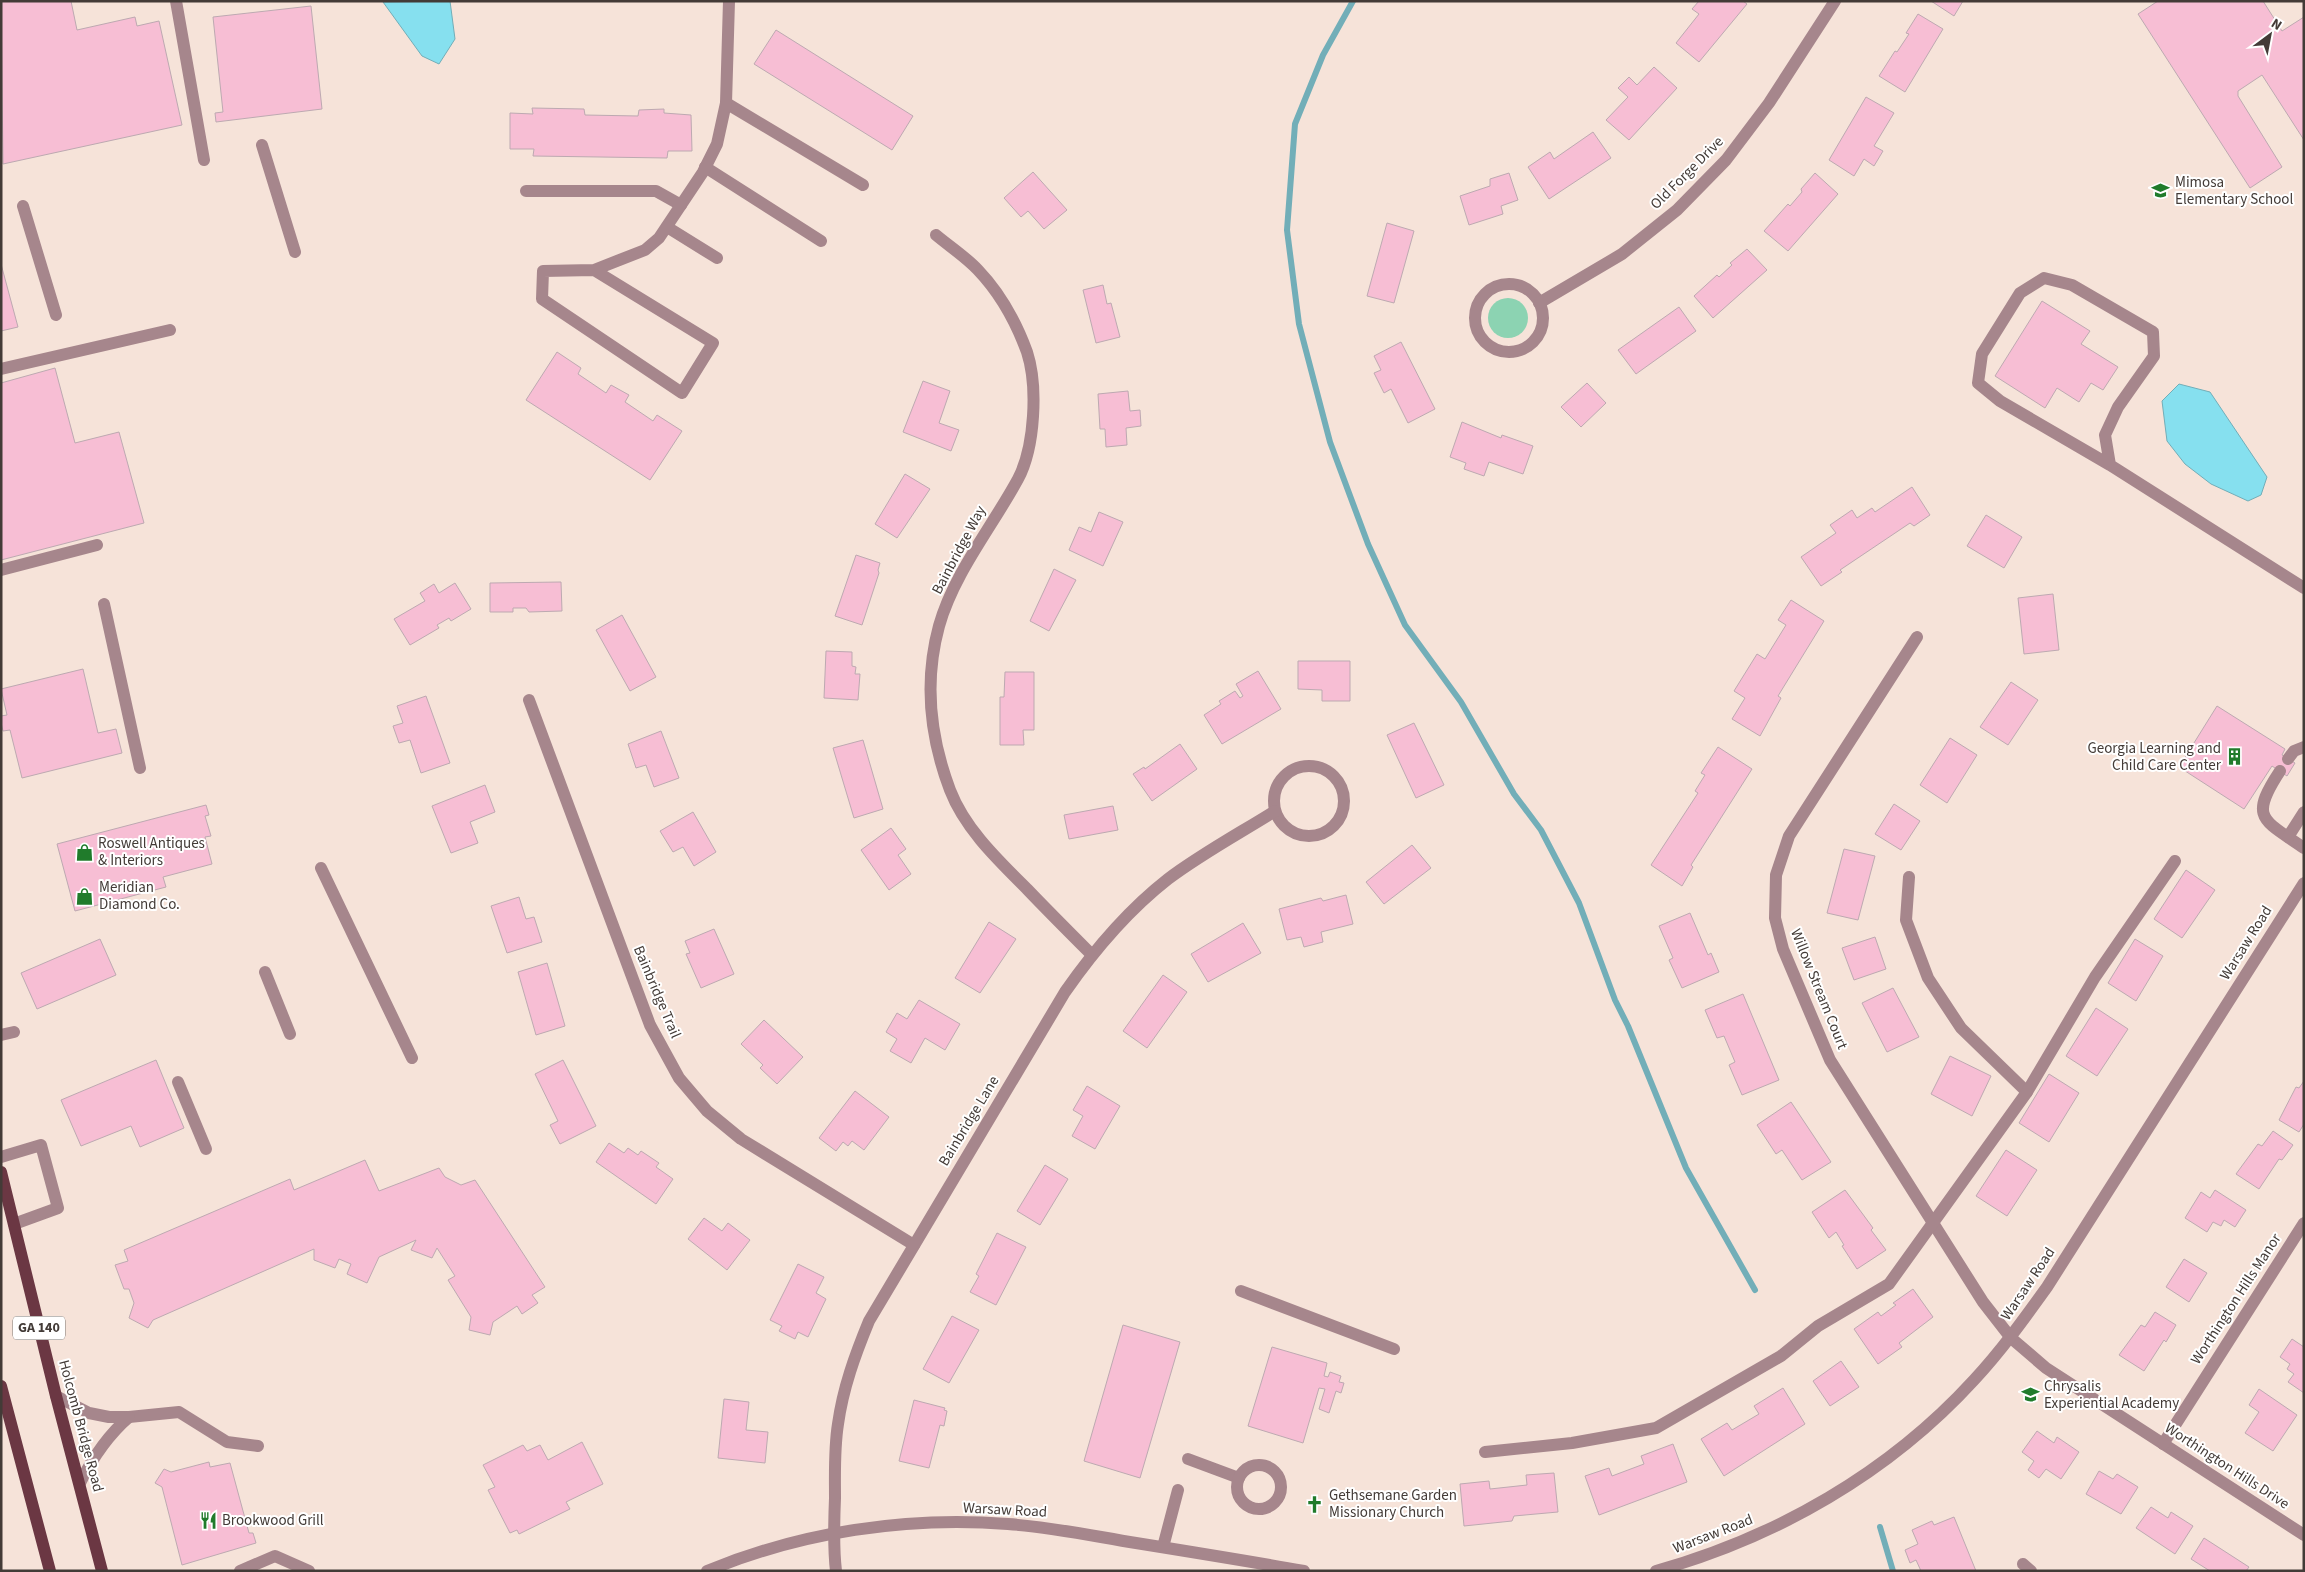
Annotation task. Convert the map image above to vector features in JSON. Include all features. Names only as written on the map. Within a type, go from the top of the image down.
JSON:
[{"type":"main road","name":"Holcomb Bridge Road","points":[[1,1172],[56,1396],[102,1571]]},
{"type":"main road","points":[[1,1386],[50,1571]]},
{"type":"street","points":[[176,1],[204,160]]},
{"type":"street","points":[[594,270],[713,343],[682,393],[542,299],[543,270],[594,270],[645,250],[659,238],[667,227],[705,167],[717,144],[726,103],[729,1]]},
{"type":"street","name":"Old Forge Drive","points":[[1540,302],[1622,254],[1677,210],[1698,189],[1726,160],[1769,103],[1835,1]]},
{"type":"street","points":[[726,103],[863,185]]},
{"type":"street","points":[[262,145],[295,252]]},
{"type":"street","points":[[705,167],[822,241]]},
{"type":"street","points":[[526,191],[656,191],[681,204]]},
{"type":"street","points":[[23,206],[56,315]]},
{"type":"street","points":[[667,227],[717,258]]},
{"type":"street","name":"Bainbridge Way","points":[[936,236],[978,269],[1008,309],[1027,354],[1034,403],[1030,442],[1020,476],[958,580],[940,624],[932,656],[929,685],[934,742],[951,792],[976,834],[994,856],[1091,954]]},
{"type":"street","points":[[2110,465],[2105,435],[2118,407],[2154,356],[2153,332],[2072,285],[2044,278],[2020,293],[1982,354],[1978,383],[2000,401],[2110,465],[2304,588]]},
{"type":"street","points":[[1517,284],[1528,289],[1540,302],[1544,317],[1542,328],[1537,338],[1528,346],[1518,351],[1507,352],[1496,349],[1487,343],[1480,334],[1476,324],[1479,302],[1495,286],[1517,284]]},
{"type":"street","points":[[1,369],[170,330]]},
{"type":"street","points":[[1,570],[97,545]]},
{"type":"street","points":[[104,604],[140,768]]},
{"type":"street","name":"Willow Stream Court","points":[[1917,638],[1789,836],[1776,875],[1775,918],[1783,949],[1830,1060],[1982,1302],[2011,1338]]},
{"type":"street","name":"Bainbridge Trail","points":[[529,700],[650,1024],[679,1078],[707,1111],[740,1140],[914,1245]]},
{"type":"street","points":[[2288,758],[2294,751],[2304,747]]},
{"type":"street","points":[[1299,768],[1320,769],[1334,778],[1342,792],[1344,804],[1341,815],[1334,826],[1324,833],[1313,836],[1301,835],[1290,831],[1281,822],[1276,811],[1274,800],[1276,790],[1289,773],[1299,768]]},
{"type":"street","points":[[2280,771],[2264,795],[2261,806],[2264,816],[2272,826],[2304,848]]},
{"type":"street","name":"Bainbridge Lane","points":[[836,1571],[834,1460],[838,1424],[844,1389],[869,1321],[1065,992],[1091,954],[1128,914],[1169,878],[1276,811]]},
{"type":"street","points":[[2288,837],[2304,812]]},
{"type":"street","points":[[1486,1452],[1572,1443],[1656,1428],[1781,1356],[1818,1326],[1889,1284],[2027,1092],[2095,977],[2175,861]]},
{"type":"street","points":[[321,868],[412,1058]]},
{"type":"street","points":[[1909,877],[1906,920],[1928,978],[1961,1028],[2027,1092]]},
{"type":"street","name":"Warsaw Road","points":[[1656,1571],[1689,1562],[1742,1542],[1794,1518],[1843,1490],[1890,1457],[1934,1420],[1974,1380],[2011,1338],[2047,1287],[2304,883]]},
{"type":"street","points":[[265,972],[290,1034]]},
{"type":"street","points":[[1,1035],[14,1032]]},
{"type":"street","points":[[178,1082],[206,1149]]},
{"type":"street","points":[[1,1157],[41,1145],[58,1208],[14,1224]]},
{"type":"street","name":"Worthington Hills Manor","points":[[2163,1444],[2304,1223]]},
{"type":"street","points":[[1241,1291],[1394,1349]]},
{"type":"street","name":"Worthington Hills Drive","points":[[2011,1338],[2046,1368],[2304,1535]]},
{"type":"street","points":[[56,1396],[89,1413],[109,1417],[179,1412],[227,1442],[258,1446]]},
{"type":"street","points":[[80,1483],[98,1451],[115,1430],[130,1417]]},
{"type":"street","points":[[1188,1459],[1239,1478]]},
{"type":"street","points":[[1162,1547],[1178,1490]]},
{"type":"street","name":"Warsaw Road","points":[[707,1571],[739,1558],[834,1533],[922,1523],[1007,1524],[1066,1531],[1304,1571]]},
{"type":"street","points":[[240,1571],[275,1556],[309,1571]]},
{"type":"green space","points":[[1508,298],[1519,301],[1525,307],[1528,318],[1525,329],[1519,335],[1508,338],[1497,335],[1491,329],[1488,318],[1491,307],[1497,301]]},
{"type":"water","points":[[450,1],[455,39],[439,64],[422,56],[383,2]]},
{"type":"water","points":[[2179,384],[2210,392],[2267,477],[2261,495],[2248,501],[2211,484],[2185,464],[2167,441],[2162,401]]},
{"type":"building","points":[[1,1],[71,1],[77,30],[135,17],[137,26],[159,21],[182,125],[3,164]]},
{"type":"building","points":[[1699,1],[1743,1],[1747,4],[1699,62],[1676,43],[1699,14],[1692,9]]},
{"type":"building","points":[[1931,1],[1963,1],[1954,16]]},
{"type":"building","points":[[2158,1],[2263,1],[2282,31],[2304,17],[2304,140],[2262,75],[2238,91],[2238,96],[2282,167],[2250,188],[2138,14]]},
{"type":"building","points":[[311,6],[322,109],[216,122],[215,113],[223,112],[213,17]]},
{"type":"building","points":[[1918,14],[1943,29],[1905,92],[1879,76],[1895,51],[1897,52],[1909,34],[1906,33]]},
{"type":"building","points":[[776,30],[913,116],[892,150],[754,64]]},
{"type":"building","points":[[1654,67],[1677,88],[1629,140],[1606,120],[1628,97],[1618,88],[1629,77],[1637,85]]},
{"type":"building","points":[[1866,97],[1894,113],[1874,146],[1883,151],[1874,166],[1864,159],[1854,176],[1829,160]]},
{"type":"building","points":[[532,108],[584,109],[585,115],[638,116],[639,110],[664,109],[664,113],[691,115],[692,151],[668,151],[667,158],[533,156],[534,149],[510,149],[510,113],[533,114]]},
{"type":"building","points":[[1593,132],[1611,158],[1549,199],[1528,167],[1550,152],[1554,159]]},
{"type":"building","points":[[1033,172],[1067,210],[1044,229],[1028,211],[1021,217],[1004,198]]},
{"type":"building","points":[[1509,173],[1518,200],[1501,206],[1503,214],[1469,225],[1460,196],[1490,186],[1490,179]]},
{"type":"building","points":[[1815,173],[1838,194],[1788,251],[1764,231],[1788,204],[1790,206]]},
{"type":"building","points":[[1387,223],[1414,231],[1394,303],[1367,296]]},
{"type":"building","points":[[1747,249],[1767,270],[1713,318],[1694,296],[1717,275],[1719,277],[1732,265],[1730,263]]},
{"type":"building","points":[[1,264],[18,327],[1,331]]},
{"type":"building","points":[[1103,285],[1107,304],[1111,303],[1120,337],[1096,343],[1083,290]]},
{"type":"building","points":[[2042,301],[2090,331],[2081,344],[2118,367],[2103,390],[2091,383],[2079,402],[2057,388],[2045,408],[1995,376]]},
{"type":"building","points":[[1679,307],[1696,331],[1636,374],[1618,350]]},
{"type":"building","points":[[1401,342],[1435,409],[1408,423],[1391,389],[1384,393],[1374,373],[1381,370],[1374,356]]},
{"type":"building","points":[[557,352],[581,368],[578,374],[606,393],[611,385],[629,395],[625,402],[653,421],[657,415],[682,431],[650,480],[526,400]]},
{"type":"building","points":[[55,368],[75,443],[119,432],[144,523],[1,560],[1,383]]},
{"type":"building","points":[[923,381],[950,391],[939,423],[959,430],[951,451],[903,432]]},
{"type":"building","points":[[1587,383],[1606,403],[1581,427],[1561,407]]},
{"type":"building","points":[[1128,391],[1130,411],[1140,410],[1141,426],[1126,428],[1127,445],[1106,447],[1105,429],[1100,429],[1098,394]]},
{"type":"building","points":[[1462,422],[1501,438],[1502,435],[1533,446],[1523,474],[1489,462],[1484,476],[1464,469],[1466,463],[1450,457]]},
{"type":"building","points":[[905,474],[930,489],[897,538],[875,524]]},
{"type":"building","points":[[1912,487],[1930,515],[1914,526],[1910,523],[1840,570],[1842,572],[1821,586],[1801,557],[1836,533],[1830,525],[1852,510],[1857,518],[1872,508],[1875,512]]},
{"type":"building","points":[[1099,512],[1123,522],[1103,566],[1069,550],[1079,527],[1091,532]]},
{"type":"building","points":[[1986,515],[2022,537],[2004,568],[1967,546]]},
{"type":"building","points":[[856,555],[880,563],[879,573],[862,625],[835,616]]},
{"type":"building","points":[[1054,569],[1076,580],[1049,631],[1030,621]]},
{"type":"building","points":[[561,582],[562,611],[529,612],[526,608],[513,608],[513,612],[490,612],[490,583]]},
{"type":"building","points":[[455,583],[471,609],[451,621],[449,618],[437,625],[439,628],[410,645],[394,619],[425,601],[420,593],[434,584],[439,593]]},
{"type":"building","points":[[2053,594],[2059,650],[2024,654],[2018,598]]},
{"type":"building","points":[[1791,600],[1824,621],[1778,696],[1781,698],[1760,736],[1732,719],[1745,698],[1734,691],[1757,654],[1765,659],[1786,625],[1778,620]]},
{"type":"building","points":[[622,615],[656,677],[630,691],[596,630]]},
{"type":"building","points":[[826,651],[852,652],[852,666],[856,667],[855,674],[860,674],[858,700],[824,698]]},
{"type":"building","points":[[1298,661],[1350,661],[1350,701],[1322,701],[1322,690],[1298,689]]},
{"type":"building","points":[[83,669],[98,733],[116,729],[122,753],[22,778],[10,730],[3,731],[1,723],[1,716],[7,715],[1,689]]},
{"type":"building","points":[[1258,671],[1281,709],[1222,744],[1204,715],[1221,704],[1219,701],[1235,691],[1240,698],[1243,696],[1236,684]]},
{"type":"building","points":[[1005,672],[1034,672],[1034,730],[1023,730],[1024,745],[1000,745],[1000,697],[1004,697]]},
{"type":"building","points":[[2011,682],[2038,700],[2008,745],[1980,727]]},
{"type":"building","points":[[426,696],[450,763],[421,773],[410,740],[399,743],[393,726],[403,723],[397,706]]},
{"type":"building","name":"Georgia Learning and Child Care Center","points":[[2217,706],[2285,749],[2282,755],[2295,763],[2287,776],[2272,766],[2244,809],[2179,767]]},
{"type":"building","points":[[1414,723],[1444,785],[1416,798],[1387,735]]},
{"type":"building","points":[[661,731],[679,778],[654,787],[646,765],[636,768],[628,744]]},
{"type":"building","points":[[1950,738],[1977,755],[1947,803],[1920,785]]},
{"type":"building","points":[[863,740],[883,809],[854,818],[833,748]]},
{"type":"building","points":[[1180,744],[1197,769],[1152,801],[1133,774],[1144,767],[1145,769]]},
{"type":"building","points":[[1718,747],[1752,769],[1691,865],[1693,867],[1682,886],[1651,865],[1698,793],[1695,791],[1705,775],[1701,773]]},
{"type":"building","points":[[485,785],[495,812],[470,822],[478,843],[451,853],[432,806]]},
{"type":"building","points":[[1894,804],[1920,821],[1901,850],[1875,834]]},
{"type":"building","points":[[206,805],[209,815],[205,816],[211,836],[205,837],[212,864],[163,877],[166,887],[75,911],[57,844]]},
{"type":"building","points":[[1113,806],[1118,830],[1069,839],[1064,815]]},
{"type":"building","points":[[693,812],[716,852],[694,866],[683,847],[673,852],[660,831]]},
{"type":"building","points":[[891,828],[906,849],[898,855],[911,874],[889,890],[861,850]]},
{"type":"building","points":[[1412,845],[1431,868],[1384,904],[1366,882]]},
{"type":"building","points":[[1844,849],[1875,856],[1858,920],[1827,913]]},
{"type":"building","points":[[2186,870],[2215,890],[2182,938],[2154,919]]},
{"type":"building","points":[[1346,895],[1353,924],[1321,932],[1323,942],[1304,947],[1301,937],[1287,940],[1279,909],[1321,898],[1323,901]]},
{"type":"building","points":[[519,897],[526,919],[534,917],[542,942],[507,953],[491,906]]},
{"type":"building","points":[[1690,913],[1708,955],[1711,953],[1719,972],[1682,988],[1669,960],[1673,958],[1659,926]]},
{"type":"building","points":[[989,922],[1016,939],[980,993],[955,978]]},
{"type":"building","points":[[1243,923],[1261,953],[1208,982],[1191,954]]},
{"type":"building","points":[[714,929],[734,974],[701,988],[686,954],[690,953],[685,941]]},
{"type":"building","points":[[1875,937],[1886,969],[1854,980],[1842,948]]},
{"type":"building","points":[[100,939],[116,975],[37,1009],[21,973]]},
{"type":"building","points":[[2135,939],[2163,956],[2136,1001],[2108,983]]},
{"type":"building","points":[[547,963],[565,1026],[536,1035],[518,972]]},
{"type":"building","points":[[1163,975],[1187,992],[1147,1048],[1123,1031]]},
{"type":"building","points":[[1893,988],[1919,1037],[1887,1052],[1862,1003]]},
{"type":"building","points":[[1743,994],[1779,1080],[1742,1095],[1729,1065],[1735,1062],[1724,1036],[1717,1038],[1705,1010]]},
{"type":"building","points":[[919,1000],[960,1024],[945,1050],[925,1038],[911,1063],[890,1051],[897,1039],[886,1032],[897,1013],[907,1019]]},
{"type":"building","points":[[2096,1008],[2128,1029],[2097,1076],[2066,1056]]},
{"type":"building","points":[[764,1020],[803,1057],[777,1084],[760,1068],[763,1065],[741,1044]]},
{"type":"building","points":[[1950,1056],[1991,1076],[1972,1116],[1931,1094]]},
{"type":"building","points":[[156,1060],[184,1128],[140,1147],[131,1126],[81,1146],[61,1100]]},
{"type":"building","points":[[563,1060],[596,1126],[560,1144],[550,1125],[558,1121],[535,1074]]},
{"type":"building","points":[[2049,1074],[2079,1093],[2049,1142],[2019,1123]]},
{"type":"building","points":[[2304,1081],[2304,1124],[2299,1132],[2279,1120],[2296,1087],[2299,1088]]},
{"type":"building","points":[[1087,1086],[1120,1106],[1095,1149],[1072,1136],[1083,1116],[1073,1110]]},
{"type":"building","points":[[855,1091],[889,1117],[864,1150],[852,1141],[848,1146],[843,1142],[836,1151],[819,1138]]},
{"type":"building","points":[[1791,1102],[1831,1162],[1802,1180],[1782,1150],[1776,1154],[1757,1125]]},
{"type":"building","points":[[2273,1131],[2293,1145],[2282,1160],[2279,1159],[2259,1189],[2236,1174],[2258,1144],[2262,1146]]},
{"type":"building","points":[[609,1143],[624,1153],[628,1148],[638,1155],[641,1151],[659,1163],[656,1167],[673,1179],[656,1204],[596,1162]]},
{"type":"building","points":[[2006,1150],[2037,1170],[2007,1216],[1976,1196]]},
{"type":"building","points":[[365,1160],[379,1191],[439,1168],[445,1177],[461,1185],[475,1180],[545,1287],[532,1295],[538,1303],[522,1314],[517,1306],[493,1322],[490,1335],[469,1330],[471,1317],[448,1280],[455,1276],[437,1248],[432,1258],[411,1250],[416,1240],[379,1257],[367,1283],[347,1274],[351,1264],[339,1259],[335,1268],[314,1260],[314,1249],[153,1320],[148,1328],[129,1318],[134,1303],[129,1289],[124,1289],[115,1265],[128,1261],[124,1250],[290,1179],[294,1190]]},
{"type":"building","points":[[1045,1165],[1068,1179],[1040,1225],[1017,1211]]},
{"type":"building","points":[[1845,1190],[1873,1228],[1871,1230],[1886,1250],[1857,1269],[1842,1246],[1844,1245],[1836,1232],[1829,1238],[1812,1212]]},
{"type":"building","points":[[2215,1190],[2246,1210],[2235,1227],[2224,1220],[2221,1226],[2213,1222],[2207,1232],[2185,1218],[2201,1192],[2210,1198]]},
{"type":"building","points":[[704,1218],[722,1231],[728,1223],[750,1240],[727,1270],[688,1239]]},
{"type":"building","points":[[997,1233],[1026,1247],[996,1305],[970,1292],[979,1276],[976,1274]]},
{"type":"building","points":[[2184,1259],[2207,1273],[2189,1302],[2166,1287]]},
{"type":"building","points":[[798,1264],[824,1277],[816,1293],[826,1299],[808,1337],[798,1332],[795,1339],[779,1331],[782,1326],[770,1320]]},
{"type":"building","points":[[1913,1289],[1933,1317],[1899,1343],[1902,1347],[1878,1364],[1854,1329],[1878,1312],[1881,1316],[1896,1305],[1893,1303]]},
{"type":"building","points":[[2155,1312],[2176,1325],[2144,1371],[2119,1355],[2141,1325],[2145,1327]]},
{"type":"building","points":[[952,1316],[979,1330],[949,1383],[923,1369]]},
{"type":"building","points":[[1123,1325],[1180,1342],[1140,1478],[1084,1461]]},
{"type":"building","points":[[2292,1339],[2304,1347],[2304,1393],[2288,1382],[2294,1374],[2287,1369],[2290,1364],[2280,1357]]},
{"type":"building","points":[[1272,1347],[1327,1363],[1324,1376],[1328,1377],[1330,1372],[1341,1376],[1339,1382],[1344,1383],[1341,1393],[1336,1391],[1329,1413],[1319,1409],[1325,1389],[1319,1388],[1303,1443],[1248,1426]]},
{"type":"building","points":[[1841,1361],[1859,1387],[1830,1406],[1813,1381]]},
{"type":"building","points":[[1783,1388],[1805,1424],[1724,1476],[1701,1439],[1727,1423],[1732,1430],[1759,1414],[1754,1406]]},
{"type":"building","points":[[2259,1389],[2297,1415],[2273,1451],[2245,1433],[2259,1412],[2249,1405]]},
{"type":"building","points":[[724,1399],[749,1402],[746,1430],[768,1432],[765,1463],[718,1458]]},
{"type":"building","points":[[914,1400],[945,1408],[944,1410],[947,1411],[944,1426],[940,1425],[929,1468],[899,1461]]},
{"type":"building","points":[[2037,1431],[2054,1443],[2057,1437],[2079,1452],[2061,1479],[2046,1469],[2039,1478],[2028,1470],[2034,1461],[2022,1452]]},
{"type":"building","points":[[582,1442],[603,1484],[566,1502],[570,1509],[519,1534],[517,1530],[510,1533],[488,1490],[495,1487],[483,1465],[523,1445],[527,1451],[540,1445],[548,1460]]},
{"type":"building","points":[[1673,1444],[1687,1482],[1599,1515],[1585,1476],[1609,1468],[1612,1476],[1644,1464],[1641,1456]]},
{"type":"building","name":"Brookwood Grill","points":[[209,1462],[210,1467],[230,1463],[249,1533],[253,1533],[256,1543],[182,1565],[162,1487],[155,1483],[164,1469],[171,1472]]},
{"type":"building","points":[[2099,1471],[2113,1479],[2117,1474],[2138,1487],[2121,1514],[2086,1494]]},
{"type":"building","points":[[1554,1473],[1558,1512],[1514,1516],[1512,1521],[1464,1526],[1460,1484],[1489,1481],[1490,1489],[1527,1485],[1526,1475]]},
{"type":"building","points":[[2151,1507],[2168,1518],[2171,1512],[2193,1526],[2175,1554],[2136,1528]]},
{"type":"building","points":[[1954,1517],[1976,1571],[1921,1571],[1916,1560],[1910,1563],[1905,1550],[1918,1544],[1912,1530],[1932,1521],[1934,1525]]},
{"type":"building","points":[[2204,1538],[2249,1567],[2246,1571],[2210,1571],[2191,1559]]},
{"type":"waterway","points":[[1353,1],[1323,55],[1295,124],[1287,230],[1299,324],[1330,442],[1368,544],[1405,625],[1461,702],[1514,794],[1541,830],[1579,903],[1615,1000],[1628,1026],[1686,1168],[1755,1290]]},
{"type":"waterway","points":[[1880,1527],[1893,1571]]},
{"type":"place","name":"Mimosa Elementary School","points":[[2161,191]]},
{"type":"place","name":"Georgia Learning and Child Care Center","points":[[2235,757]]},
{"type":"place","name":"Roswell Antiques & Interiors","points":[[84,852]]},
{"type":"place","name":"Meridian Diamond Co.","points":[[85,896]]},
{"type":"place","name":"Chrysalis Experiential Academy","points":[[2030,1395]]},
{"type":"place","name":"Gethsemane Garden Missionary Church","points":[[1315,1504]]},
{"type":"place","name":"Brookwood Grill","points":[[208,1520]]}]
